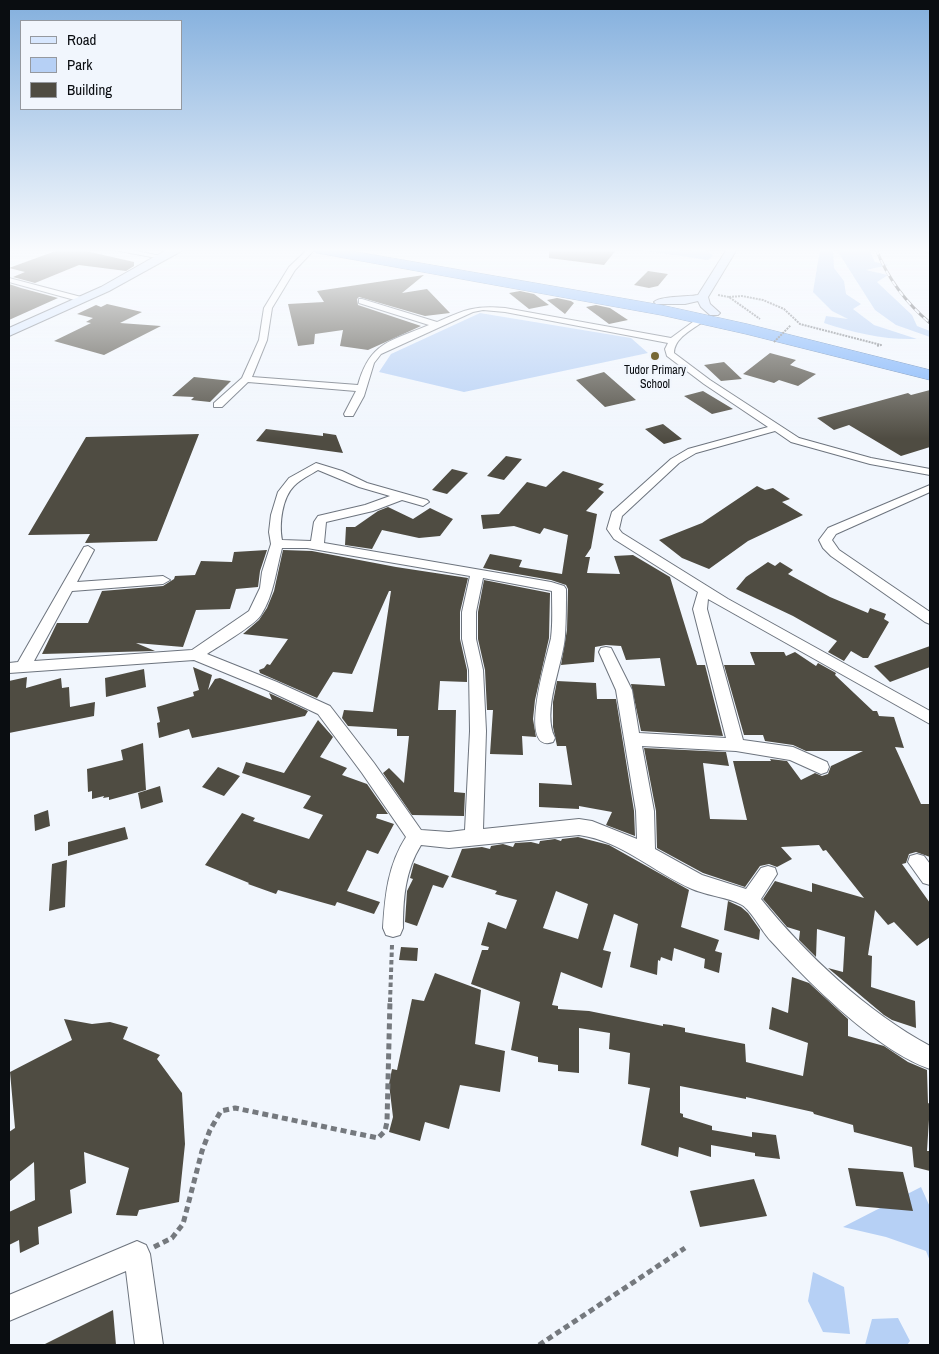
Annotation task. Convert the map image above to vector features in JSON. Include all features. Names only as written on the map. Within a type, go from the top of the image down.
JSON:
[{"type":"highway","points":[[686,312],[930,366]]},
{"type":"highway","points":[[695,312],[930,375]]},
{"type":"main road","points":[[9,332],[54,312]]},
{"type":"street","points":[[218,405],[246,379],[263,340],[267,312]]},
{"type":"street","points":[[399,312],[438,325]]},
{"type":"street","points":[[348,414],[359,397],[364,374],[375,354],[466,312]]},
{"type":"street","points":[[515,312],[672,342]]},
{"type":"street","points":[[708,316],[672,342],[669,350],[676,360],[795,440],[870,461],[930,472]]},
{"type":"street","points":[[246,379],[361,388]]},
{"type":"street","points":[[776,428],[735,438],[692,452],[675,461],[616,515],[613,529],[618,536],[723,602],[930,718]]},
{"type":"street","points":[[195,655],[255,614],[267,588],[269,572],[277,544],[275,540],[276,520],[287,487],[316,466],[338,473],[363,485],[423,502]]},
{"type":"street","points":[[930,488],[832,531],[827,535],[825,541],[827,546],[835,553],[930,619]]},
{"type":"street","points":[[317,545],[322,519],[368,508],[402,496]]},
{"type":"street","points":[[277,544],[317,545],[559,589],[558,637],[544,703],[543,734],[546,738]]},
{"type":"street","points":[[16,667],[88,550]]},
{"type":"street","points":[[474,837],[478,731],[476,670],[469,639],[469,612],[478,574]]},
{"type":"street","points":[[66,587],[163,580]]},
{"type":"street","points":[[706,590],[702,597],[700,609],[736,745]]},
{"type":"street","points":[[606,652],[624,690],[645,811],[646,852]]},
{"type":"street","points":[[16,667],[195,655],[297,696],[324,710],[364,761],[416,837]]},
{"type":"street","points":[[632,739],[736,745],[793,754],[821,767]]},
{"type":"street","points":[[416,837],[449,840],[578,827],[604,832],[646,852],[697,882],[750,899],[767,923],[787,944],[871,1022],[930,1058]]},
{"type":"street","points":[[393,928],[396,883],[401,863],[416,837]]},
{"type":"street","points":[[917,862],[930,877]]},
{"type":"street","points":[[750,899],[768,874]]},
{"type":"street","points":[[9,1308],[137,1254],[149,1345]]},
{"type":"path","points":[[752,312],[760,319],[768,321]]},
{"type":"path","points":[[787,312],[800,324],[881,345],[800,327]]},
{"type":"path","points":[[774,342],[792,326],[784,325]]},
{"type":"path","points":[[839,338],[884,350]]},
{"type":"path","points":[[137,1254],[164,1244],[176,1234],[185,1219],[204,1144],[211,1124],[221,1111],[235,1108],[370,1137],[378,1138],[383,1135],[387,1122],[393,928]]},
{"type":"path","points":[[539,1345],[686,1248]]},
{"type":"green space","points":[[834,312],[857,312],[874,325],[917,339],[870,335],[824,323],[826,316],[848,319]]},
{"type":"green space","points":[[878,312],[909,312],[917,326],[930,331],[930,337],[896,325]]},
{"type":"green space","points":[[480,313],[631,338],[648,353],[464,392],[379,372],[391,354]]},
{"type":"green space","points":[[921,1187],[930,1207],[930,1261],[926,1251],[886,1237],[843,1227]]},
{"type":"green space","points":[[813,1272],[844,1287],[850,1334],[823,1332],[808,1301]]},
{"type":"green space","points":[[898,1318],[910,1341],[907,1345],[865,1345],[872,1319]]},
{"type":"building","points":[[9,312],[26,312],[9,320]]},
{"type":"building","points":[[81,312],[142,312],[120,323],[161,326],[104,355],[54,341],[91,323],[86,322],[93,318],[77,314]]},
{"type":"building","points":[[290,312],[380,312],[421,326],[368,350],[340,346],[343,330],[315,334],[314,344],[298,346]]},
{"type":"building","points":[[412,312],[450,313],[425,316]]},
{"type":"building","points":[[593,312],[616,312],[628,320],[609,324]]},
{"type":"building","points":[[770,353],[796,360],[790,365],[816,374],[798,386],[779,380],[774,383],[743,374]]},
{"type":"building","points":[[724,362],[742,379],[721,381],[704,365]]},
{"type":"building","points":[[604,372],[636,400],[605,407],[576,380]]},
{"type":"building","points":[[194,377],[231,381],[210,402],[191,400],[194,397],[172,396]]},
{"type":"building","points":[[930,390],[930,447],[901,456],[849,425],[834,430],[817,418],[908,393],[911,395]]},
{"type":"building","points":[[703,391],[733,409],[712,414],[684,396]]},
{"type":"building","points":[[663,424],[682,439],[664,444],[645,429]]},
{"type":"building","points":[[266,429],[323,436],[323,433],[336,435],[343,453],[256,441]]},
{"type":"building","points":[[199,434],[157,541],[85,543],[90,534],[28,535],[86,437]]},
{"type":"building","points":[[506,456],[522,459],[504,480],[487,476]]},
{"type":"building","points":[[452,469],[468,473],[447,494],[432,490]]},
{"type":"building","points":[[563,471],[604,484],[598,489],[604,492],[586,511],[597,514],[591,548],[585,557],[590,557],[587,573],[620,574],[614,556],[633,555],[670,577],[697,665],[705,665],[723,736],[641,731],[631,684],[665,686],[660,658],[626,660],[621,646],[606,645],[595,647],[594,662],[561,665],[567,630],[568,589],[566,585],[551,580],[483,568],[490,554],[522,560],[519,567],[562,574],[568,535],[544,528],[540,534],[514,526],[483,529],[481,515],[499,514],[527,482],[546,487]]},
{"type":"building","points":[[757,486],[765,490],[773,488],[790,499],[782,502],[803,515],[748,541],[709,569],[682,558],[659,540],[702,523]]},
{"type":"building","points":[[388,507],[413,519],[430,508],[453,519],[440,536],[419,538],[382,530],[372,549],[345,545],[346,527],[355,527],[378,511]]},
{"type":"building","points":[[267,550],[260,571],[258,587],[236,589],[230,609],[196,610],[183,647],[136,643],[155,651],[42,654],[57,623],[88,623],[102,591],[163,586],[174,579],[175,576],[195,575],[201,561],[232,562],[234,552]]},
{"type":"building","points":[[283,550],[312,551],[468,578],[460,612],[460,639],[467,670],[467,682],[440,681],[438,710],[456,710],[454,792],[465,793],[464,816],[412,815],[383,773],[389,768],[404,783],[409,736],[397,736],[397,729],[348,726],[342,718],[344,710],[373,712],[391,591],[389,591],[352,674],[333,672],[317,698],[260,673],[259,670],[267,664],[270,665],[288,639],[243,634],[259,620],[267,608],[274,591]]},
{"type":"building","points":[[768,562],[775,566],[780,562],[793,570],[788,574],[830,597],[868,613],[870,608],[886,614],[884,619],[889,622],[868,658],[863,658],[851,651],[844,661],[828,652],[837,641],[793,616],[736,589],[746,577]]},
{"type":"building","points":[[484,580],[550,593],[549,638],[535,700],[533,719],[536,737],[522,736],[523,755],[490,754],[493,710],[487,710],[485,670],[478,639],[478,612]]},
{"type":"building","points":[[930,646],[930,667],[890,682],[874,666]]},
{"type":"building","points":[[750,652],[784,652],[786,656],[795,652],[816,666],[818,663],[836,673],[835,675],[873,711],[877,711],[879,716],[894,717],[904,748],[895,747],[921,804],[930,804],[930,857],[916,852],[909,854],[906,863],[902,864],[930,903],[930,937],[917,946],[894,922],[888,925],[875,910],[868,955],[872,956],[871,987],[915,1001],[916,1028],[892,1020],[884,1015],[828,968],[843,972],[845,937],[817,929],[816,957],[799,940],[800,931],[787,927],[763,899],[775,881],[812,892],[812,883],[864,898],[826,850],[823,851],[819,845],[781,847],[792,859],[777,867],[769,864],[760,866],[745,887],[703,873],[657,848],[656,811],[644,748],[726,752],[729,766],[703,763],[710,819],[747,820],[733,761],[771,761],[770,759],[787,761],[801,780],[815,773],[822,776],[828,774],[831,766],[863,751],[806,751],[793,745],[765,741],[763,735],[744,735],[724,665],[755,665]]},
{"type":"building","points":[[193,667],[212,675],[208,690],[215,679],[220,678],[272,700],[269,693],[308,711],[305,716],[192,738],[189,729],[159,738],[157,723],[160,722],[157,707],[194,696],[193,692],[199,690]]},
{"type":"building","points":[[144,669],[146,687],[106,697],[105,678]]},
{"type":"building","points":[[27,677],[26,688],[61,678],[62,688],[69,687],[70,707],[95,702],[94,716],[9,733],[9,681]]},
{"type":"building","points":[[557,681],[596,683],[597,699],[616,699],[634,811],[635,836],[606,825],[612,812],[579,806],[579,809],[539,807],[539,783],[572,785],[566,746],[557,746],[553,727],[553,702]]},
{"type":"building","points":[[318,720],[333,737],[320,757],[347,768],[342,775],[367,784],[388,814],[377,814],[376,818],[394,824],[378,854],[367,850],[347,891],[380,902],[374,914],[337,902],[335,906],[278,890],[276,894],[205,865],[242,813],[255,818],[253,821],[309,839],[323,815],[303,808],[311,796],[242,773],[246,762],[284,773]]},
{"type":"building","points":[[143,743],[146,790],[109,800],[109,797],[103,798],[104,796],[92,799],[92,791],[88,792],[87,769],[123,760],[121,750]]},
{"type":"building","points":[[218,767],[240,776],[224,796],[202,787]]},
{"type":"building","points":[[160,786],[163,802],[141,809],[138,793]]},
{"type":"building","points":[[48,810],[50,826],[35,831],[34,815]]},
{"type":"building","points":[[125,827],[128,839],[68,856],[68,842]]},
{"type":"building","points":[[578,837],[609,845],[689,890],[681,927],[719,940],[715,951],[722,953],[719,973],[704,968],[705,959],[674,948],[672,961],[661,957],[660,961],[658,960],[657,975],[630,967],[638,924],[614,914],[603,950],[611,952],[602,988],[561,972],[552,1005],[558,1006],[558,1009],[589,1011],[663,1026],[663,1024],[671,1025],[685,1028],[685,1032],[745,1044],[746,1062],[803,1076],[808,1043],[769,1029],[772,1007],[788,1013],[792,977],[809,983],[848,1019],[848,1036],[884,1046],[908,1062],[927,1070],[928,1103],[930,1104],[927,1151],[930,1151],[930,1171],[914,1167],[912,1147],[854,1132],[853,1125],[814,1114],[813,1112],[746,1097],[746,1099],[680,1086],[680,1113],[683,1114],[683,1117],[712,1126],[712,1130],[752,1137],[752,1132],[776,1135],[780,1159],[755,1156],[755,1153],[711,1145],[711,1157],[679,1147],[678,1157],[641,1145],[650,1088],[628,1084],[630,1053],[609,1049],[610,1033],[579,1028],[579,1073],[558,1071],[558,1065],[538,1062],[538,1057],[511,1050],[520,1002],[471,984],[482,950],[488,950],[489,947],[481,945],[488,922],[506,929],[517,900],[495,894],[497,891],[451,877],[462,849],[482,847],[490,849],[491,846],[503,844],[513,847],[515,843],[531,842],[539,844],[540,841],[555,839],[561,841],[562,839]],"holes":[[[556,891],[588,904],[578,939],[543,928]]]},
{"type":"building","points":[[67,860],[65,907],[49,911],[52,864]]},
{"type":"building","points":[[414,863],[449,876],[443,888],[433,885],[417,926],[405,922],[407,891],[413,879],[410,878]]},
{"type":"building","points":[[728,901],[741,907],[748,913],[760,930],[759,940],[724,930]]},
{"type":"building","points":[[401,947],[418,948],[417,961],[399,960]]},
{"type":"building","points":[[435,973],[481,990],[475,1044],[505,1051],[500,1092],[460,1085],[449,1129],[425,1122],[420,1141],[389,1132],[393,1117],[389,1084],[392,1069],[397,1070],[412,999],[424,1001]]},
{"type":"building","points":[[64,1019],[92,1024],[110,1022],[128,1027],[123,1039],[160,1055],[157,1059],[182,1093],[185,1144],[179,1202],[139,1210],[137,1216],[116,1215],[129,1168],[84,1152],[86,1183],[70,1190],[72,1213],[38,1227],[39,1244],[20,1253],[19,1240],[9,1245],[9,1212],[35,1200],[34,1162],[9,1182],[9,1132],[15,1128],[10,1072],[72,1040]]},
{"type":"building","points":[[848,1168],[903,1172],[913,1211],[856,1206]]},
{"type":"building","points":[[754,1179],[767,1216],[700,1227],[690,1191]]},
{"type":"building","points":[[113,1310],[116,1345],[43,1345]]},
{"type":"railway","points":[[919,312],[930,323]]},
{"type":"place","name":"Tudor Primary School","points":[[655,356]]}]
